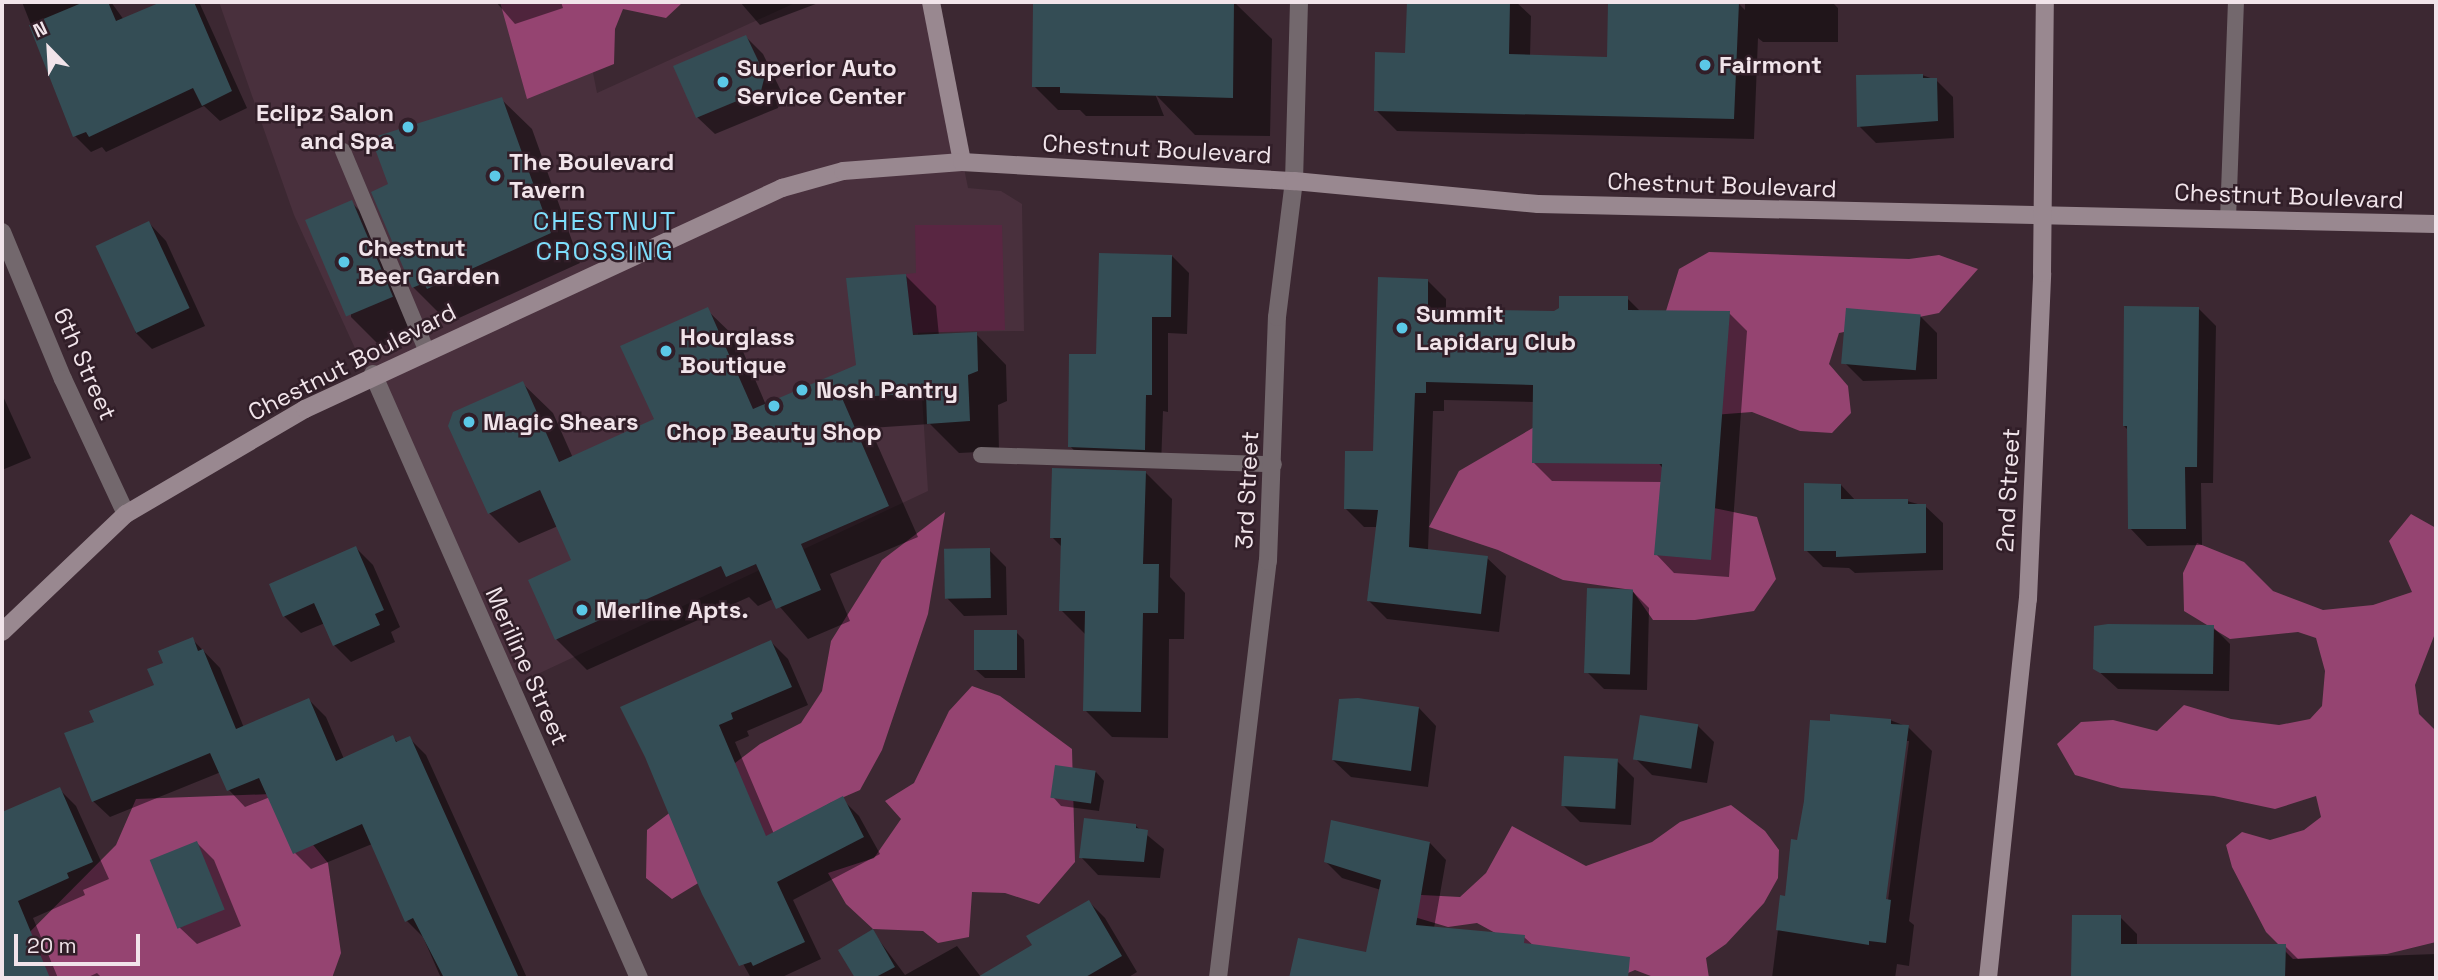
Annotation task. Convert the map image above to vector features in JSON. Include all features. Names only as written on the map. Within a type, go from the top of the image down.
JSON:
[{"type":"street","points":[[931,2],[962,162]]},
{"type":"street","name":"3rd Street","points":[[1218,978],[1268,570],[1274,464],[1277,317],[1294,181],[1299,2]]},
{"type":"street","name":"2nd Street","points":[[1987,978],[2028,599],[2043,213],[2045,2]]},
{"type":"street","name":"Chestnut Boulevard","points":[[2,632],[126,514],[373,374],[782,188],[844,171],[962,162],[1294,181],[1549,205],[2043,213],[2436,224]]},
{"type":"street","name":"6th Street","points":[[2,232],[63,379],[126,514]]},
{"type":"street","name":"Meriline Street","points":[[373,374],[639,978]]},
{"type":"lane","points":[[2228,219],[2236,2]]},
{"type":"lane","points":[[343,151],[426,349]]},
{"type":"lane","points":[[981,455],[1274,464]]},
{"type":"shaded area","name":"CHESTNUT CROSSING","points":[[219,2],[579,2],[597,93],[797,2],[931,2],[968,188],[1001,191],[1022,204],[1024,331],[918,332],[928,491],[510,687],[294,215]]},
{"type":"shaded area","points":[[500,2],[683,2],[666,18],[623,9],[615,29],[614,64],[527,99]]},
{"type":"shaded area","points":[[915,225],[1002,225],[1005,330],[912,333],[906,274],[916,273]]},
{"type":"shaded area","points":[[1709,252],[1909,259],[1939,255],[1978,269],[1939,313],[1839,333],[1829,364],[1848,386],[1851,413],[1832,433],[1800,431],[1752,412],[1700,416],[1657,461],[1690,503],[1757,517],[1776,579],[1754,611],[1695,620],[1653,620],[1632,590],[1563,580],[1498,550],[1429,527],[1459,471],[1567,408],[1648,369],[1679,269]]},
{"type":"shaded area","points":[[945,512],[928,614],[882,750],[860,790],[830,803],[672,899],[646,878],[647,830],[760,744],[801,723],[822,691],[831,641],[882,560]]},
{"type":"shaded area","points":[[2411,514],[2436,528],[2436,631],[2415,685],[2419,714],[2436,731],[2436,942],[2387,954],[2293,959],[2266,932],[2232,867],[2226,845],[2242,832],[2270,840],[2304,830],[2321,817],[2316,796],[2275,809],[2214,796],[2121,788],[2075,775],[2057,744],[2081,722],[2113,720],[2157,731],[2184,705],[2231,719],[2279,725],[2310,719],[2322,706],[2325,671],[2316,638],[2298,632],[2230,639],[2184,611],[2183,573],[2197,543],[2244,562],[2273,591],[2323,610],[2373,605],[2412,592],[2389,541]]},
{"type":"shaded area","points":[[972,686],[1000,696],[1072,749],[1075,862],[1039,904],[1005,893],[972,892],[969,937],[938,943],[923,931],[873,929],[846,904],[828,873],[874,858],[901,819],[885,801],[914,783],[949,711]]},
{"type":"shaded area","points":[[271,794],[328,863],[341,953],[332,978],[2,978],[2,960],[116,845],[136,799]]},
{"type":"shaded area","points":[[1731,805],[1765,831],[1779,850],[1778,878],[1764,903],[1726,944],[1706,958],[1709,978],[1656,978],[1635,970],[1616,978],[1547,978],[1543,959],[1477,923],[1448,927],[1411,916],[1403,894],[1460,897],[1486,873],[1512,826],[1586,866],[1652,842],[1680,822]]},
{"type":"building","points":[[84,2],[108,2],[116,21],[161,2],[194,2],[232,91],[202,106],[193,88],[89,137],[86,132],[73,137],[29,25]]},
{"type":"building","points":[[1234,2],[1233,98],[1060,93],[1060,87],[1032,87],[1033,4]]},
{"type":"building","points":[[1407,2],[1510,2],[1509,54],[1607,57],[1608,2],[1739,2],[1734,119],[1374,111],[1375,52],[1405,53]]},
{"type":"building","points":[[746,35],[765,75],[761,91],[696,118],[673,66]]},
{"type":"building","points":[[1923,74],[1923,78],[1937,78],[1938,121],[1857,127],[1856,75]]},
{"type":"building","points":[[502,97],[551,233],[427,289],[424,283],[412,288],[371,192],[388,184],[371,138]]},
{"type":"building","points":[[352,200],[393,297],[346,317],[305,220]]},
{"type":"building","points":[[149,221],[190,308],[136,333],[96,246]]},
{"type":"building","points":[[1099,253],[1172,255],[1171,317],[1152,317],[1152,395],[1146,395],[1145,450],[1068,447],[1069,354],[1096,354]]},
{"type":"building","points":[[906,274],[913,335],[977,332],[978,371],[968,375],[970,421],[927,424],[926,393],[842,398],[889,506],[801,544],[821,590],[776,609],[756,564],[726,577],[721,566],[555,640],[528,580],[571,560],[540,490],[488,514],[448,426],[453,412],[523,381],[559,462],[654,419],[620,346],[708,307],[753,409],[856,365],[846,278]]},
{"type":"building","points":[[1378,277],[1428,279],[1428,309],[1554,311],[1559,308],[1559,296],[1628,296],[1628,310],[1730,311],[1711,560],[1654,555],[1662,464],[1532,463],[1533,385],[1426,382],[1426,393],[1415,393],[1409,547],[1488,556],[1481,614],[1367,601],[1378,510],[1344,509],[1345,451],[1373,451]]},
{"type":"building","points":[[2124,306],[2199,307],[2197,467],[2185,467],[2186,529],[2128,529],[2127,426],[2123,426]]},
{"type":"building","points":[[1846,308],[1921,315],[1916,370],[1841,364]]},
{"type":"building","points":[[1052,468],[1146,471],[1143,564],[1159,564],[1158,613],[1143,613],[1141,712],[1083,711],[1085,611],[1059,611],[1061,538],[1050,538]]},
{"type":"building","points":[[1804,483],[1841,484],[1841,499],[1908,499],[1908,504],[1926,504],[1926,553],[1836,557],[1836,551],[1804,551]]},
{"type":"building","points":[[356,546],[384,610],[375,614],[380,625],[333,646],[314,603],[283,617],[269,584]]},
{"type":"building","points":[[990,548],[991,598],[945,599],[944,549]]},
{"type":"building","points":[[1587,588],[1633,590],[1630,675],[1584,673]]},
{"type":"building","points":[[2214,625],[2213,674],[2100,673],[2093,669],[2094,626]]},
{"type":"building","points":[[974,630],[1017,630],[1017,670],[974,670]]},
{"type":"building","points":[[193,637],[198,651],[203,649],[236,729],[309,698],[336,761],[393,735],[396,742],[410,736],[519,978],[444,978],[413,918],[405,922],[362,824],[293,854],[259,778],[227,791],[210,753],[92,802],[64,733],[94,722],[89,711],[154,685],[147,669],[163,663],[158,651]]},
{"type":"building","points":[[771,640],[792,687],[731,713],[733,719],[719,725],[766,836],[843,796],[864,837],[777,882],[805,942],[753,966],[751,962],[739,966],[702,894],[645,757],[620,707]]},
{"type":"building","points":[[1358,698],[1419,707],[1411,771],[1332,760],[1339,699]]},
{"type":"building","points":[[1830,714],[1891,719],[1891,724],[1909,725],[1886,899],[1891,900],[1886,943],[1869,941],[1869,945],[1776,930],[1780,895],[1785,896],[1791,839],[1797,840],[1804,801],[1810,720],[1830,721]]},
{"type":"building","points":[[1640,715],[1698,724],[1691,769],[1633,759]]},
{"type":"building","points":[[1564,756],[1618,759],[1615,809],[1561,806]]},
{"type":"building","points":[[1055,765],[1096,771],[1091,803],[1050,798]]},
{"type":"building","points":[[60,787],[93,862],[67,873],[69,878],[18,901],[50,978],[2,978],[2,812]]},
{"type":"building","points":[[1084,818],[1136,824],[1136,828],[1148,830],[1144,862],[1079,858]]},
{"type":"building","points":[[1331,820],[1430,842],[1416,925],[1525,935],[1524,943],[1630,957],[1628,978],[1289,978],[1298,938],[1366,952],[1381,880],[1324,862]]},
{"type":"building","points":[[197,841],[225,910],[177,929],[150,860]]},
{"type":"building","points":[[1089,900],[1122,956],[1084,978],[976,978],[1032,945],[1026,936]]},
{"type":"building","points":[[2072,915],[2121,915],[2121,944],[2286,944],[2285,978],[2071,978]]},
{"type":"building","points":[[873,929],[895,967],[874,978],[855,978],[838,950]]},
{"type":"place","name":"Fairmont","points":[[1705,65]]},
{"type":"place","name":"Superior Auto Service Center","points":[[723,82]]},
{"type":"place","name":"Eclipz Salon and Spa","points":[[408,127]]},
{"type":"place","name":"The Boulevard Tavern","points":[[495,176]]},
{"type":"place","name":"Chestnut Beer Garden","points":[[344,262]]},
{"type":"place","name":"Summit Lapidary Club","points":[[1402,328]]},
{"type":"place","name":"Hourglass Boutique","points":[[666,351]]},
{"type":"place","name":"Nosh Pantry","points":[[802,390]]},
{"type":"place","name":"Chop Beauty Shop","points":[[774,406]]},
{"type":"place","name":"Magic Shears","points":[[469,422]]},
{"type":"place","name":"Merline Apts.","points":[[582,610]]},
{"type":"district","name":"CHESTNUT CROSSING","points":[[605,237]]}]
